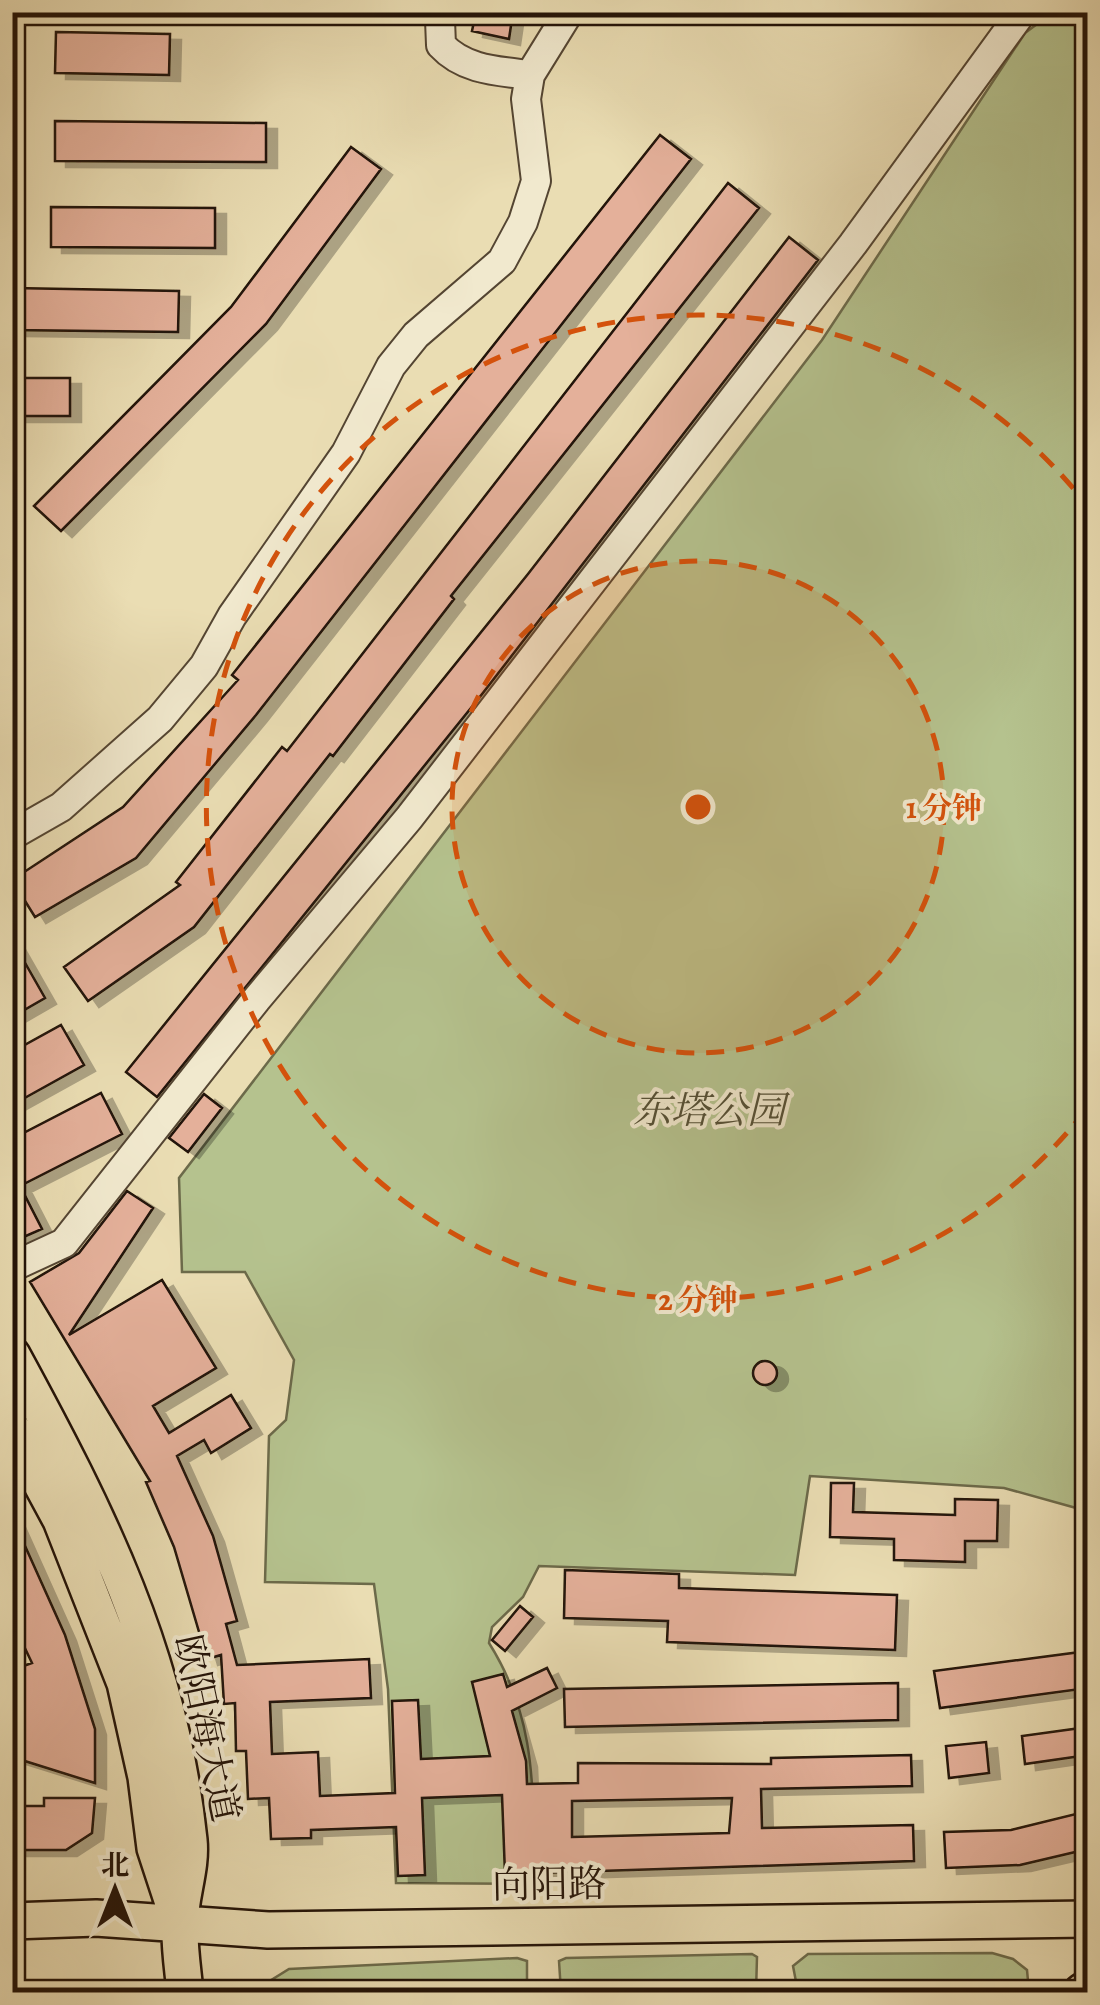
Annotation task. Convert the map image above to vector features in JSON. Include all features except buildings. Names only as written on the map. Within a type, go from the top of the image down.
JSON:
[{"type":"main road","name":"欧阳海大道","points":[[12,1355],[94,1505],[158,1673],[180,1769],[190,1846],[180,1923]]},
{"type":"main road","name":"欧阳海大道","points":[[12,1429],[62,1520],[124,1683],[146,1777],[155,1848],[180,1923]]},
{"type":"main road","name":"向阳路","points":[[12,1921],[96,1918],[268,1930],[1088,1919]]},
{"type":"main road","points":[[180,1923],[185,1992]]},
{"type":"street","points":[[12,834],[61,807],[160,720],[204,666],[232,616],[346,453],[391,366],[416,335],[502,261],[524,222],[536,181],[526,99],[530,75],[569,12]]},
{"type":"street","points":[[12,1267],[64,1243],[256,1000],[409,818],[853,244],[1022,12]]},
{"type":"street","points":[[440,20],[441,44],[453,58],[487,70],[530,75]]},
{"type":"green space","name":"东塔公园","points":[[1052,13],[1087,13],[1087,1511],[1004,1488],[810,1476],[795,1575],[539,1566],[523,1597],[492,1627],[489,1643],[517,1701],[525,1731],[532,1789],[535,1884],[396,1883],[388,1689],[374,1584],[265,1582],[269,1436],[286,1420],[294,1360],[245,1272],[182,1272],[179,1178],[822,340],[1025,33]]},
{"type":"green space","points":[[992,1953],[1013,1959],[1027,1970],[1029,1992],[798,1992],[793,1966],[808,1954]]},
{"type":"green space","points":[[752,1954],[757,1957],[756,1992],[561,1992],[559,1961],[566,1958]]},
{"type":"green space","points":[[517,1958],[527,1961],[527,1992],[252,1992],[289,1969]]}]
